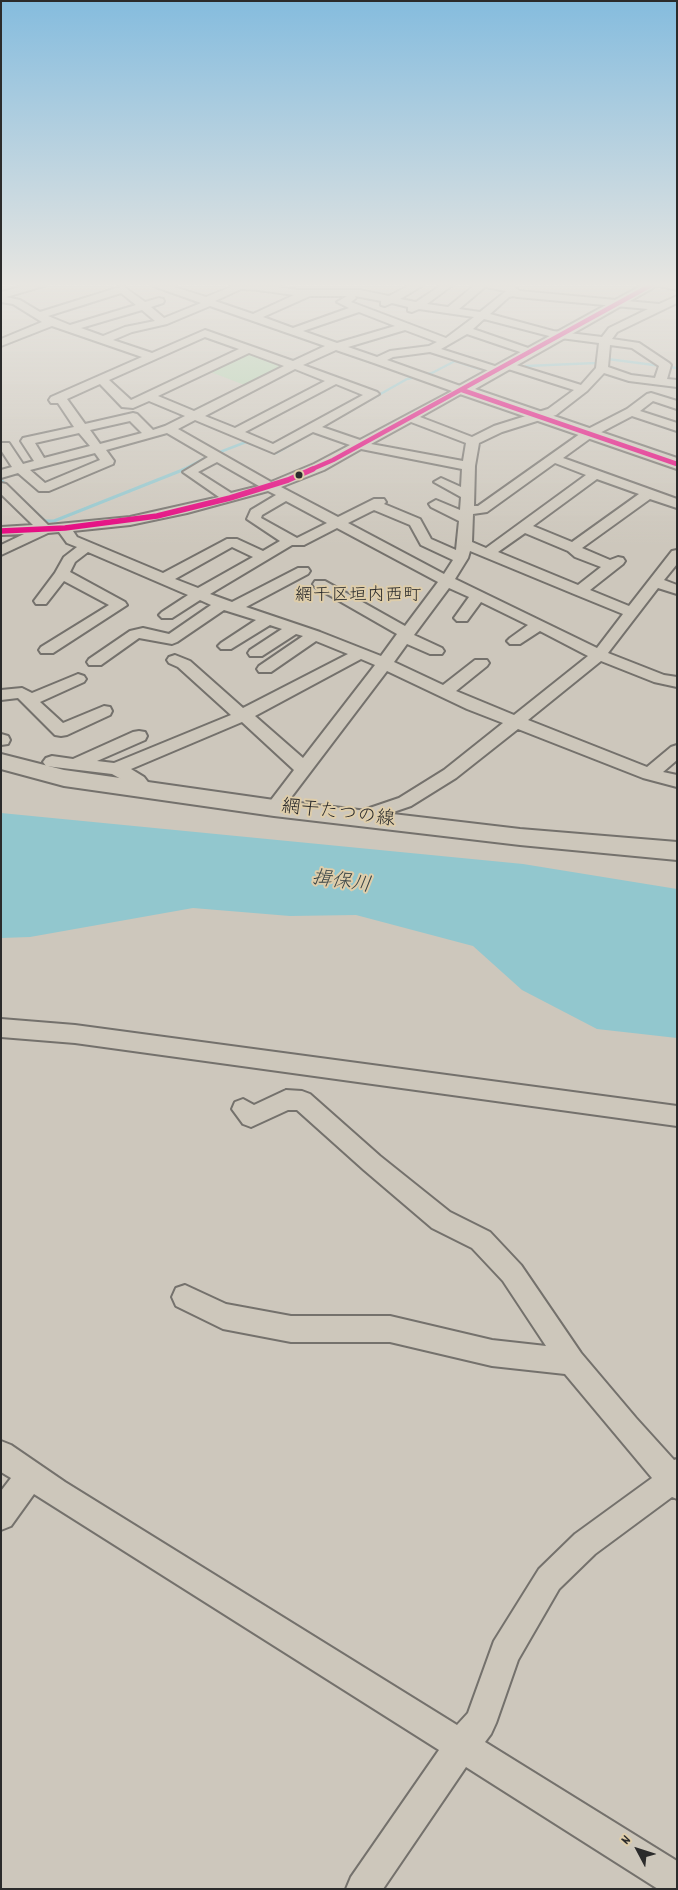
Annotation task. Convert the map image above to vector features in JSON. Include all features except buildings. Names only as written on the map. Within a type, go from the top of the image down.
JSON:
[{"type":"main road","points":[[462,390],[494,372]]},
{"type":"main road","points":[[462,390],[677,464]]},
{"type":"main road","name":"網干たつの線","points":[[2,747],[64,778],[274,808],[520,837],[677,851]]},
{"type":"street","points":[[5,446],[20,469],[44,488],[108,461],[58,399],[119,372]]},
{"type":"street","points":[[102,380],[126,404],[133,404],[201,372]]},
{"type":"street","points":[[1,474],[169,429],[282,372]]},
{"type":"street","points":[[150,397],[274,449],[317,430],[373,394],[312,372]]},
{"type":"street","points":[[412,372],[462,390]]},
{"type":"street","points":[[519,372],[584,388]]},
{"type":"street","points":[[410,418],[473,441],[498,429],[552,412],[584,388],[596,372]]},
{"type":"street","points":[[616,372],[651,397],[677,405]]},
{"type":"street","points":[[660,382],[662,372]]},
{"type":"street","points":[[619,375],[677,384]]},
{"type":"street","points":[[235,433],[335,380]]},
{"type":"street","points":[[1,532],[65,528],[157,516],[270,487],[312,470],[462,390]]},
{"type":"street","points":[[436,504],[482,508],[588,434],[631,412],[651,397]]},
{"type":"street","points":[[631,412],[675,425]]},
{"type":"street","points":[[40,463],[27,441],[133,417],[150,434]]},
{"type":"street","points":[[169,429],[270,487],[338,523],[359,541],[599,655],[660,679],[677,682]]},
{"type":"street","points":[[317,430],[359,446],[469,466]]},
{"type":"street","points":[[274,808],[446,581],[463,551],[468,508],[469,466],[473,441]]},
{"type":"street","points":[[214,455],[189,472],[230,498]]},
{"type":"street","points":[[552,458],[677,504]]},
{"type":"street","points":[[488,553],[596,474]]},
{"type":"street","points":[[441,482],[468,508]]},
{"type":"street","points":[[2,490],[45,530]]},
{"type":"street","points":[[574,548],[648,494]]},
{"type":"street","points":[[286,495],[256,513],[254,519],[290,541],[300,542],[376,503],[415,522],[426,542],[463,551],[488,553],[632,612]]},
{"type":"street","points":[[523,527],[574,548],[580,554],[615,564],[579,591]]},
{"type":"street","points":[[65,528],[69,538],[86,547],[227,606],[315,635],[384,663],[444,692],[515,722],[650,774],[677,781]]},
{"type":"street","points":[[1,551],[45,530]]},
{"type":"street","points":[[167,615],[290,541]]},
{"type":"street","points":[[163,579],[232,542],[263,556]]},
{"type":"street","points":[[41,601],[62,574],[68,560],[86,547]]},
{"type":"street","points":[[358,818],[406,802],[450,774],[599,655],[677,554]]},
{"type":"street","points":[[94,662],[135,634],[143,633],[172,640],[227,606],[303,571]]},
{"type":"street","points":[[47,650],[120,605],[62,574]]},
{"type":"street","points":[[655,582],[677,590]]},
{"type":"street","points":[[320,584],[404,635],[436,651]]},
{"type":"street","points":[[462,618],[478,596]]},
{"type":"street","points":[[226,646],[269,619]]},
{"type":"street","points":[[514,641],[539,625]]},
{"type":"street","points":[[256,653],[294,628]]},
{"type":"street","points":[[265,669],[315,635]]},
{"type":"street","points":[[116,769],[242,716],[359,654]]},
{"type":"street","points":[[175,660],[184,664],[242,716],[249,718],[304,768]]},
{"type":"street","points":[[444,692],[480,663]]},
{"type":"street","points":[[30,700],[78,678]]},
{"type":"street","points":[[1,695],[22,693],[61,731],[104,711]]},
{"type":"street","points":[[74,765],[139,736]]},
{"type":"street","points":[[650,774],[677,751]]},
{"type":"street","points":[[1,770],[74,765],[116,769],[138,781],[145,790]]},
{"type":"street","points":[[1,1028],[75,1034],[677,1116]]},
{"type":"street","points":[[243,1109],[251,1117],[286,1100],[302,1101],[372,1163],[442,1220],[481,1240],[512,1273],[572,1362],[626,1428],[675,1479],[585,1544],[549,1579],[505,1652],[480,1723],[461,1746],[362,1889]]},
{"type":"street","points":[[185,1297],[223,1316],[291,1329],[390,1329],[492,1353],[572,1362]]},
{"type":"street","points":[[1,1455],[677,1881]]},
{"type":"street","points":[[1,1516],[30,1475]]},
{"type":"green space","points":[[211,372],[275,372],[247,386]]},
{"type":"water","name":"揖保川","points":[[1,813],[523,864],[677,889],[677,1038],[597,1029],[522,990],[473,946],[356,915],[290,916],[193,908],[30,937],[1,938]]},
{"type":"waterway","points":[[182,470],[207,457],[246,442],[276,453],[407,379],[434,372]]},
{"type":"waterway","points":[[1,480],[45,521],[54,521],[185,469]]},
{"type":"transit line","points":[[1,531],[65,528],[157,516],[230,498],[288,480],[333,460],[493,372]]},
{"type":"transit line","points":[[462,390],[677,464]]},
{"type":"district","name":"網干区垣内西町","points":[[358,598]]}]
